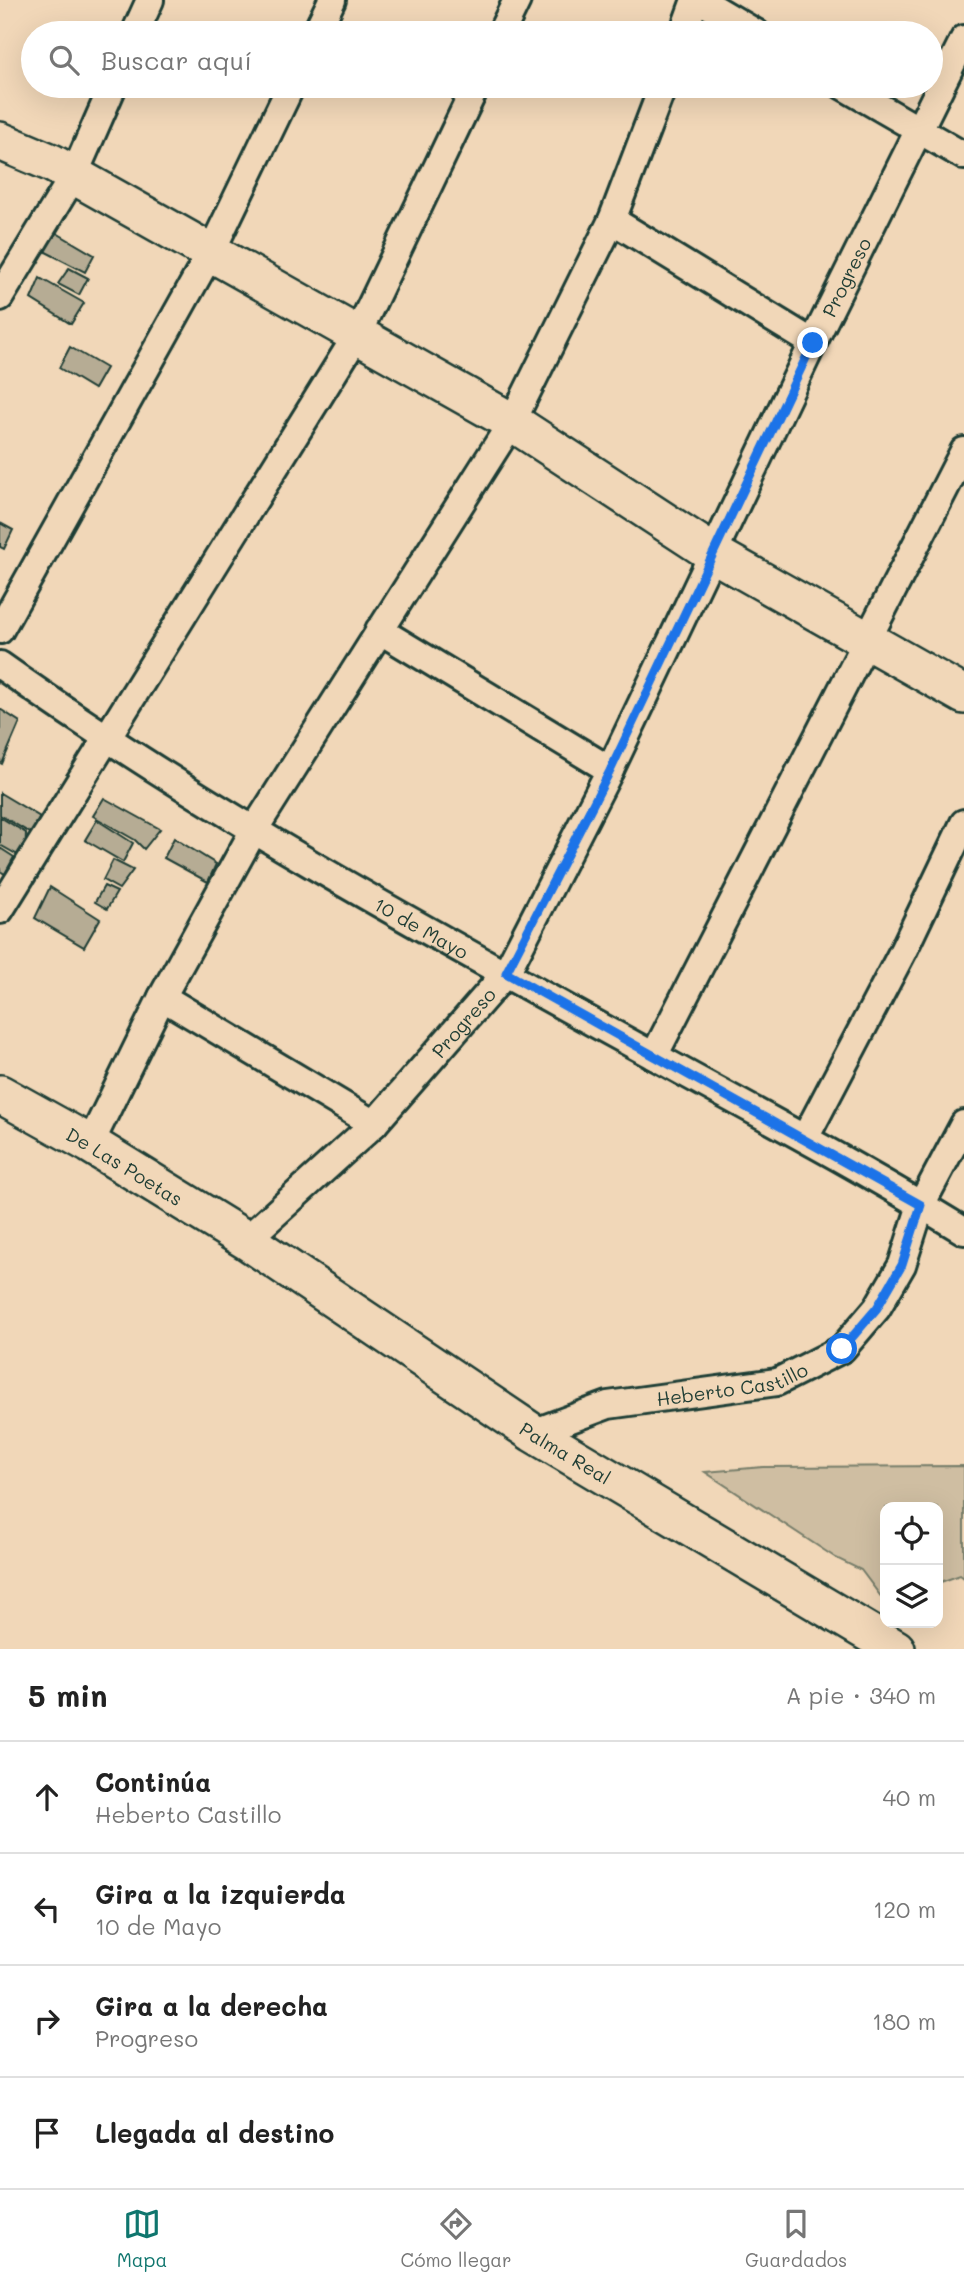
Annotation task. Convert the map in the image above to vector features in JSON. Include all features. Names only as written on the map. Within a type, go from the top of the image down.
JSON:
[{"type":"street","points":[[140,21],[150,0]]},
{"type":"street","points":[[322,21],[332,0]]},
{"type":"street","points":[[507,21],[517,0]]},
{"type":"street","points":[[688,21],[698,0],[735,21]]},
{"type":"street","name":"Progreso","points":[[943,82],[964,40]]},
{"type":"street","points":[[0,297],[74,175],[108,98]]},
{"type":"street","points":[[0,630],[211,253],[285,98]]},
{"type":"street","points":[[0,910],[357,335],[470,98]]},
{"type":"street","points":[[90,1144],[162,996],[254,830],[512,422],[612,220],[658,98]]},
{"type":"street","points":[[863,98],[964,156]]},
{"type":"street","name":"Progreso","points":[[246,1240],[374,1124],[506,973],[610,771],[813,343],[935,98]]},
{"type":"street","points":[[0,141],[74,175],[512,422],[714,554],[964,695]]},
{"type":"street","points":[[612,220],[813,343]]},
{"type":"street","points":[[654,1056],[964,451]]},
{"type":"street","points":[[379,630],[610,771]]},
{"type":"street","name":"10 de Mayo","points":[[0,665],[104,739],[254,830],[654,1056],[805,1138],[964,1231]]},
{"type":"street","points":[[805,1138],[903,951],[964,823]]},
{"type":"street","points":[[162,996],[374,1124]]},
{"type":"street","name":"De Las Poetas","points":[[0,1094],[90,1144],[246,1240]]},
{"type":"street","name":"Heberto Castillo","points":[[533,1433],[608,1405],[777,1382],[842,1349],[877,1308],[902,1265],[921,1205],[964,1124]]},
{"type":"street","name":"Palma Real","points":[[246,1240],[533,1433],[896,1649]]},
{"type":"shaded area","points":[[964,1466],[964,1578],[960,1575],[943,1581],[943,1502],[880,1502],[880,1595],[861,1570],[836,1558],[705,1472],[763,1467]]},
{"type":"building","points":[[55,232],[94,255],[85,272],[44,251]]},
{"type":"building","points":[[69,268],[88,278],[79,295],[58,284]]},
{"type":"building","points":[[40,278],[84,303],[71,324],[31,299]]},
{"type":"building","points":[[70,347],[106,368],[94,389],[59,368]]},
{"type":"building","points":[[0,523],[13,530],[4,549],[0,547]]},
{"type":"building","points":[[0,709],[20,722],[2,764],[0,763]]},
{"type":"building","points":[[0,793],[40,817],[32,834],[0,815]]},
{"type":"building","points":[[104,798],[160,829],[144,849],[135,840],[93,816]]},
{"type":"building","points":[[0,817],[26,833],[25,859],[0,845]]},
{"type":"building","points":[[97,820],[133,843],[123,862],[85,840]]},
{"type":"building","points":[[174,838],[216,864],[208,882],[164,858]]},
{"type":"building","points":[[0,848],[14,857],[5,874],[0,871]]},
{"type":"building","points":[[113,860],[133,870],[119,889],[103,880]]},
{"type":"building","points":[[104,886],[117,892],[107,909],[95,902]]},
{"type":"building","points":[[50,887],[100,919],[84,947],[35,918]]},
{"type":"route","points":[[813,343],[610,771],[506,973],[921,1205],[902,1265],[877,1308],[842,1349]]}]
